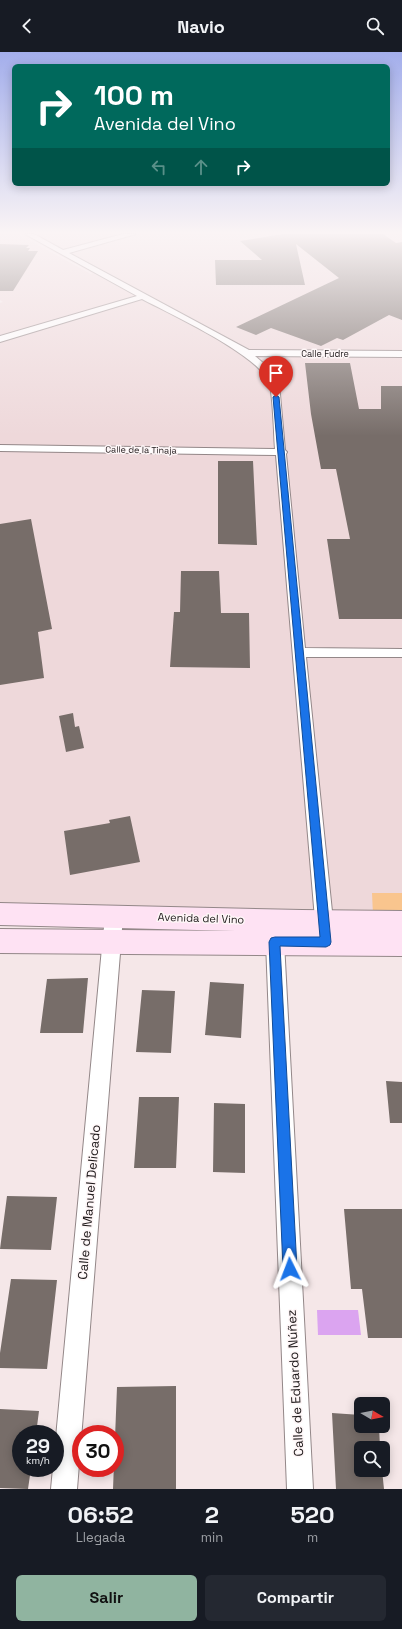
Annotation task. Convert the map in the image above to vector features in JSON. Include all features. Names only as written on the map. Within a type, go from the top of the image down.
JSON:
[{"type":"street","points":[[0,339],[128,301]]},
{"type":"street","points":[[150,301],[247,353],[266,370],[274,383],[282,452],[325,932]]},
{"type":"street","name":"Calle Fudre","points":[[247,353],[402,354]]},
{"type":"street","name":"Calle de la Tinaja","points":[[0,448],[282,452]]},
{"type":"street","points":[[300,652],[402,653]]},
{"type":"street","name":"Avenida del Vino","points":[[0,914],[114,916],[325,932],[402,944]]},
{"type":"street","name":"Calle de Manuel Delicado","points":[[64,1489],[114,916]]},
{"type":"street","name":"Avenida del Vino","points":[[0,941],[275,942],[325,932],[402,922]]},
{"type":"street","name":"Calle de Eduardo Núñez","points":[[275,942],[300,1489]]},
{"type":"shaded area","points":[[2,301],[402,301],[402,922],[0,914],[0,303],[3,302]]},
{"type":"shaded area","points":[[372,893],[402,893],[402,915],[373,915]]},
{"type":"shaded area","points":[[317,1310],[358,1310],[361,1335],[318,1335]]},
{"type":"building","points":[[291,301],[402,301],[402,320],[389,315],[343,340],[337,338],[321,346],[271,328],[256,335],[236,327]]},
{"type":"building","points":[[305,363],[350,363],[359,409],[381,409],[381,386],[402,386],[402,619],[339,619],[327,539],[350,539],[336,469],[321,469],[311,414]]},
{"type":"building","points":[[218,461],[253,461],[257,545],[218,544]]},
{"type":"building","points":[[31,519],[52,629],[38,632],[44,678],[0,685],[0,524]]},
{"type":"building","points":[[181,571],[219,571],[221,613],[249,613],[250,668],[170,667],[174,612],[180,612]]},
{"type":"building","points":[[73,713],[75,727],[79,726],[84,748],[66,752],[59,716]]},
{"type":"building","points":[[130,816],[140,862],[70,875],[64,831],[110,823],[109,820]]},
{"type":"building","points":[[88,978],[83,1033],[40,1033],[47,979]]},
{"type":"building","points":[[210,982],[244,984],[241,1038],[205,1035]]},
{"type":"building","points":[[142,990],[175,991],[171,1053],[136,1052]]},
{"type":"building","points":[[386,1081],[402,1082],[402,1123],[390,1123]]},
{"type":"building","points":[[139,1097],[179,1097],[176,1168],[134,1168]]},
{"type":"building","points":[[214,1103],[245,1104],[245,1173],[213,1172]]},
{"type":"building","points":[[7,1196],[57,1197],[51,1250],[0,1249]]},
{"type":"building","points":[[344,1209],[402,1209],[402,1338],[368,1338],[362,1289],[351,1289]]},
{"type":"building","points":[[11,1279],[57,1280],[47,1369],[0,1368],[0,1353]]},
{"type":"building","points":[[176,1386],[176,1489],[113,1489],[113,1477],[124,1477],[124,1425],[116,1425],[117,1387]]},
{"type":"building","points":[[0,1409],[39,1411],[37,1425],[12,1425],[12,1477],[30,1477],[28,1489],[0,1488]]},
{"type":"building","points":[[332,1413],[354,1415],[354,1433],[379,1433],[380,1441],[354,1441],[354,1477],[383,1477],[384,1489],[336,1489]]},
{"type":"route","points":[[276,397],[326,942],[275,942],[290,1269]]}]
